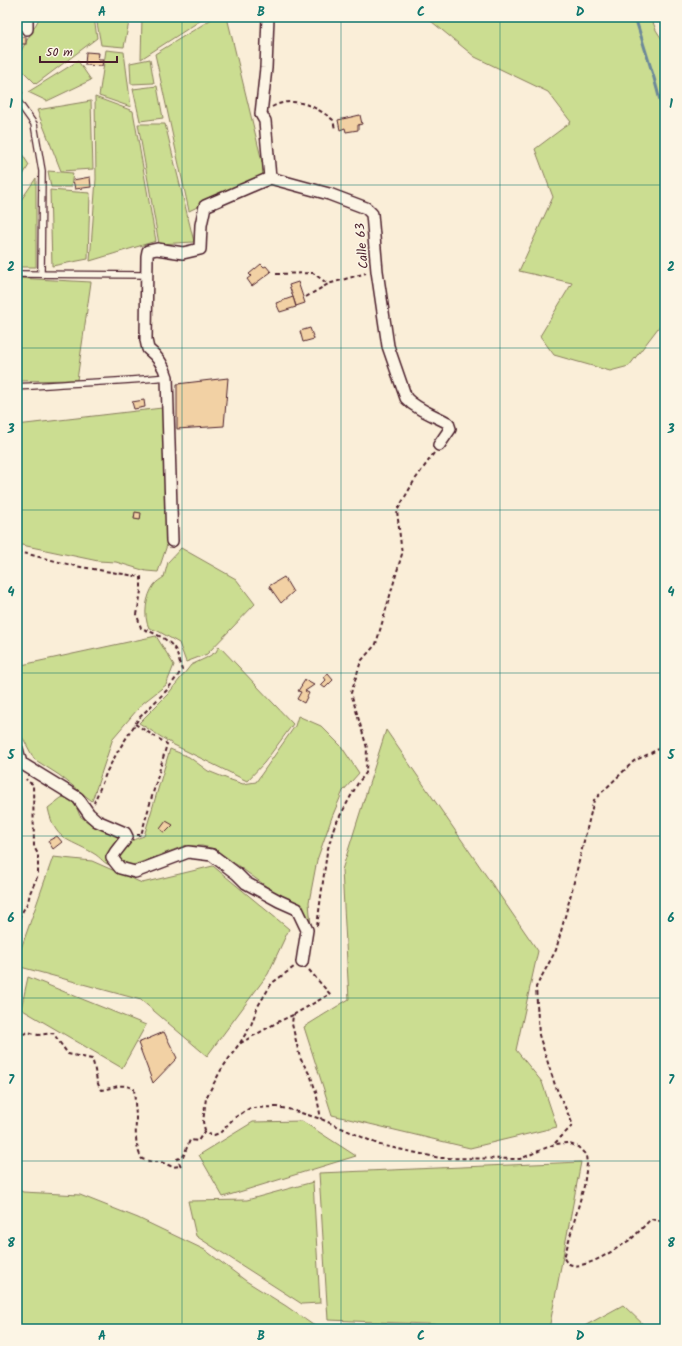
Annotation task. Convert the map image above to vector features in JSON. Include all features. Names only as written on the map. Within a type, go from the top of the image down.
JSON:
[{"type":"street","points":[[27,17],[27,29]]},
{"type":"street","points":[[172,540],[167,377],[165,370],[155,355],[148,349],[146,340],[148,275],[147,256],[148,251],[157,249],[183,253],[200,249],[200,225],[205,206],[270,178],[265,121],[261,114],[266,68],[268,17]]},
{"type":"street","name":"Calle 63","points":[[270,178],[329,194],[366,208],[372,214],[377,271],[388,346],[406,398],[418,408],[448,423],[450,429],[439,445]]},
{"type":"street","points":[[17,749],[22,763],[78,798],[89,814],[97,821],[125,833],[128,836],[116,850],[112,858],[120,868],[135,872],[188,852],[212,855],[237,874],[246,883],[297,909],[307,930],[302,962]]},
{"type":"lane","points":[[17,103],[19,103],[34,124],[42,171],[41,274]]},
{"type":"lane","points":[[17,274],[148,275]]},
{"type":"lane","points":[[17,387],[130,381],[167,377]]},
{"type":"path","points":[[261,114],[273,106],[285,101],[291,101],[320,109],[333,120],[335,130]]},
{"type":"path","points":[[306,297],[328,284],[377,271]]},
{"type":"path","points":[[276,274],[314,273],[328,284]]},
{"type":"path","points":[[316,931],[327,852],[334,826],[358,783],[366,773],[367,748],[351,692],[361,661],[376,644],[402,554],[397,511],[414,481],[439,445]]},
{"type":"path","points":[[17,552],[76,566],[141,577],[142,591],[137,615],[140,628],[156,633],[170,643],[175,650],[182,670],[167,690],[135,724],[107,771],[89,814]]},
{"type":"path","points":[[127,838],[141,834],[167,744],[135,724]]},
{"type":"path","points":[[555,1144],[573,1125],[555,1085],[539,1036],[536,987],[556,950],[594,800],[634,761],[665,746]]},
{"type":"path","points":[[17,925],[28,902],[30,893],[38,875],[38,854],[34,848],[33,784],[28,782],[22,763]]},
{"type":"path","points":[[239,1044],[330,994],[302,962],[272,983],[258,1006],[251,1025],[221,1070],[206,1098],[203,1122],[205,1130],[208,1134],[220,1134],[234,1118],[250,1108],[283,1108],[321,1119],[380,1146],[440,1158],[520,1159],[555,1144],[567,1143],[578,1147],[586,1155],[587,1164],[584,1186],[564,1258],[566,1263],[569,1265],[579,1266],[602,1259],[632,1238],[651,1220],[665,1222]]},
{"type":"path","points":[[293,1015],[292,1024],[300,1058],[313,1082],[321,1119]]},
{"type":"path","points":[[17,1037],[28,1032],[38,1035],[53,1032],[68,1054],[92,1058],[95,1066],[97,1083],[101,1090],[120,1085],[128,1086],[134,1089],[136,1117],[135,1130],[138,1152],[142,1159],[152,1162],[161,1162],[173,1167],[181,1166],[177,1159],[183,1157],[190,1140],[198,1141],[205,1130]]},
{"type":"green space","points":[[40,17],[94,17],[97,38],[36,84],[17,65],[17,58]]},
{"type":"green space","points":[[96,17],[130,17],[124,47],[101,45]]},
{"type":"green space","points":[[142,17],[206,17],[141,59]]},
{"type":"green space","points":[[215,17],[227,17],[265,174],[189,211],[155,54]]},
{"type":"green space","points":[[426,17],[651,17],[656,30],[665,44],[665,319],[629,366],[610,371],[554,355],[540,336],[572,283],[519,271],[553,197],[535,149],[571,122],[548,92],[475,57]]},
{"type":"green space","points":[[106,50],[124,52],[131,107],[99,96]]},
{"type":"green space","points":[[150,59],[154,83],[131,84],[130,63]]},
{"type":"green space","points":[[78,61],[91,80],[47,101],[28,92]]},
{"type":"green space","points":[[157,86],[163,118],[140,121],[133,89]]},
{"type":"green space","points":[[95,97],[133,111],[156,241],[90,261],[96,179]]},
{"type":"green space","points":[[91,101],[93,169],[61,171],[37,110]]},
{"type":"green space","points":[[138,124],[165,124],[194,242],[159,244]]},
{"type":"green space","points":[[17,146],[29,165],[17,185]]},
{"type":"green space","points":[[48,171],[73,173],[71,187],[51,187]]},
{"type":"green space","points":[[36,178],[36,267],[17,267],[17,206]]},
{"type":"green space","points":[[50,190],[90,193],[88,259],[52,266]]},
{"type":"green space","points":[[17,278],[91,282],[77,380],[17,381]]},
{"type":"green space","points":[[162,408],[167,545],[158,572],[146,571],[116,562],[98,561],[17,544],[17,425]]},
{"type":"green space","points":[[181,548],[236,579],[255,604],[207,654],[186,662],[179,643],[158,631],[149,628],[146,618],[147,600],[151,590],[156,583],[164,577],[168,562]]},
{"type":"green space","points":[[156,636],[174,665],[166,685],[143,703],[113,738],[92,801],[59,775],[34,759],[17,730],[17,666]]},
{"type":"green space","points":[[219,646],[293,724],[264,763],[247,781],[174,745],[139,723],[168,694],[191,665],[216,652]]},
{"type":"green space","points":[[298,716],[321,726],[341,746],[359,773],[343,791],[317,860],[309,902],[311,926],[303,907],[270,889],[215,849],[202,846],[184,846],[131,866],[119,859],[123,849],[128,843],[134,839],[144,836],[170,749],[189,757],[208,771],[228,779],[243,784],[256,782],[295,726]]},
{"type":"green space","points":[[386,730],[538,951],[516,1050],[542,1082],[557,1127],[470,1148],[332,1115],[304,1027],[349,999],[342,870]]},
{"type":"green space","points":[[67,796],[76,806],[80,816],[93,826],[122,837],[114,845],[109,854],[108,862],[113,866],[107,864],[93,853],[69,841],[58,833],[54,827],[48,808],[61,798]]},
{"type":"green space","points":[[53,857],[92,861],[142,883],[213,866],[289,929],[268,974],[207,1056],[141,1000],[17,966],[17,960]]},
{"type":"green space","points":[[28,977],[146,1025],[122,1068],[21,1009]]},
{"type":"green space","points":[[302,1121],[356,1156],[223,1197],[199,1155],[253,1122]]},
{"type":"green space","points":[[581,1162],[549,1329],[328,1320],[319,1173]]},
{"type":"green space","points":[[313,1182],[320,1303],[302,1304],[196,1236],[188,1201],[247,1200]]},
{"type":"green space","points":[[17,1189],[23,1192],[80,1195],[138,1218],[205,1250],[246,1281],[313,1325],[349,1329],[17,1329]]},
{"type":"green space","points":[[623,1305],[648,1329],[579,1329]]},
{"type":"building","points":[[17,37],[26,37],[26,44],[17,44]]},
{"type":"building","points":[[86,52],[99,53],[98,60],[103,60],[102,66],[85,65]]},
{"type":"building","points":[[17,86],[23,93],[17,97]]},
{"type":"building","points":[[360,115],[362,124],[358,125],[358,130],[346,132],[345,128],[340,130],[338,120]]},
{"type":"building","points":[[90,177],[91,187],[75,189],[73,180]]},
{"type":"building","points":[[261,264],[264,267],[266,266],[271,272],[252,286],[247,279],[251,276],[249,274]]},
{"type":"building","points":[[298,282],[305,303],[296,306],[289,285]]},
{"type":"building","points":[[293,297],[296,307],[280,312],[276,303]]},
{"type":"building","points":[[310,328],[314,339],[303,342],[300,331]]},
{"type":"building","points":[[228,378],[224,426],[177,429],[177,384]]},
{"type":"building","points":[[144,400],[145,407],[134,409],[132,402]]},
{"type":"building","points":[[135,512],[141,513],[140,520],[134,519]]},
{"type":"building","points":[[284,577],[293,592],[281,603],[269,586]]},
{"type":"building","points":[[328,674],[333,680],[325,688],[321,685],[326,680],[324,677]]},
{"type":"building","points":[[305,680],[314,685],[305,691],[309,693],[304,703],[297,699],[301,692],[298,691]]},
{"type":"building","points":[[166,821],[173,825],[165,833],[160,829]]},
{"type":"building","points":[[57,836],[62,842],[53,849],[48,841]]},
{"type":"building","points":[[164,1032],[177,1058],[153,1083],[138,1043]]},
{"type":"waterway","points":[[635,17],[665,119]]}]
